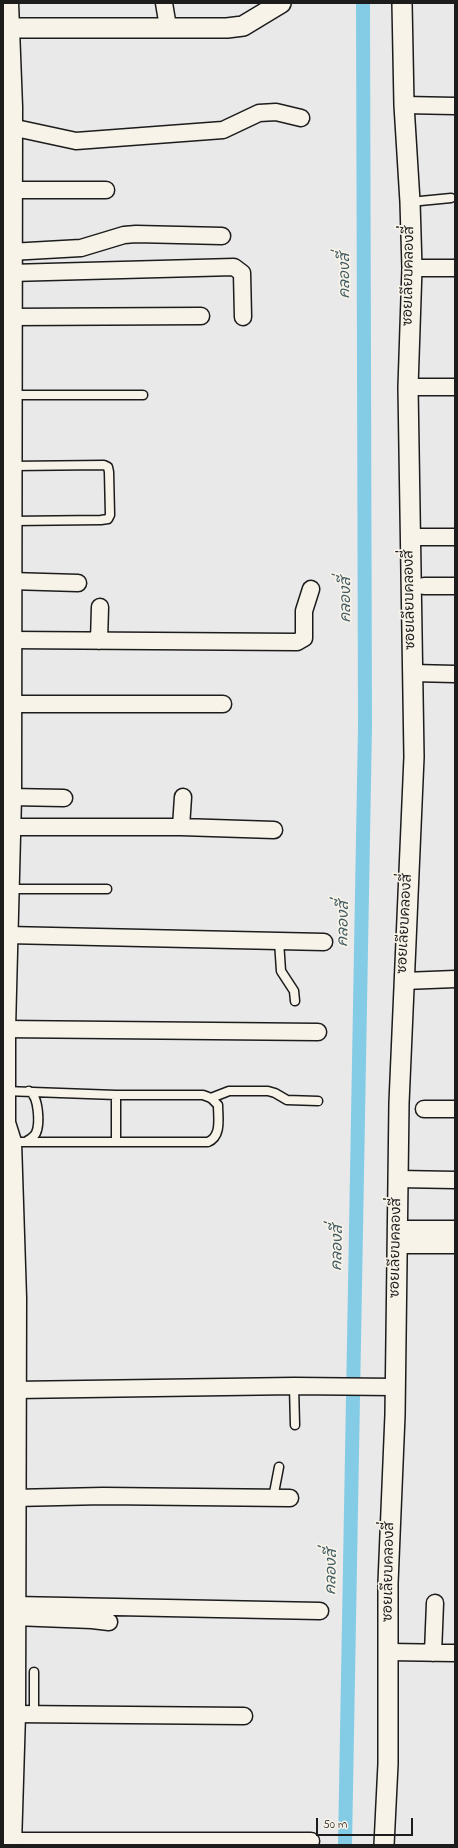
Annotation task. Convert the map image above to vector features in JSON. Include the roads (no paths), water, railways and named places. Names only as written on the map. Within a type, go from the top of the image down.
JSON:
[{"type":"main road","points":[[7,3],[11,127],[11,190],[10,640],[6,704],[10,797],[4,1029],[4,1123],[18,1141],[15,1298],[14,1611],[24,1714],[10,1843]]},
{"type":"street","points":[[164,3],[168,28]]},
{"type":"street","points":[[8,28],[227,28],[243,26],[281,3]]},
{"type":"street","name":"ซอยเลียบคลองสี่","points":[[384,1845],[388,1764],[390,1652],[388,1584],[387,1387],[397,1237],[404,981],[414,757],[408,387],[412,268],[410,202],[404,105],[402,3]]},
{"type":"street","points":[[404,105],[455,106]]},
{"type":"street","points":[[11,127],[76,141],[223,130],[259,113],[276,112],[301,118]]},
{"type":"street","points":[[11,190],[106,190]]},
{"type":"street","points":[[10,263],[81,248],[124,235],[222,236]]},
{"type":"street","points":[[10,263],[234,266],[242,272],[243,317]]},
{"type":"street","points":[[412,268],[455,268]]},
{"type":"street","points":[[10,317],[201,316]]},
{"type":"street","points":[[408,387],[455,388]]},
{"type":"street","points":[[410,537],[455,537]]},
{"type":"street","points":[[10,580],[78,583]]},
{"type":"street","points":[[424,586],[455,586]]},
{"type":"street","points":[[10,640],[299,642],[304,638],[304,611],[311,589]]},
{"type":"street","points":[[99,641],[100,607]]},
{"type":"street","points":[[413,673],[455,674]]},
{"type":"street","points":[[6,704],[223,704]]},
{"type":"street","points":[[10,797],[64,798]]},
{"type":"street","points":[[181,827],[183,797]]},
{"type":"street","points":[[9,827],[181,827],[274,830]]},
{"type":"street","points":[[7,935],[324,942]]},
{"type":"street","points":[[404,981],[455,979]]},
{"type":"street","points":[[4,1029],[318,1032]]},
{"type":"street","points":[[424,1109],[455,1109]]},
{"type":"street","points":[[398,1179],[455,1180]]},
{"type":"street","points":[[397,1237],[455,1230]]},
{"type":"street","points":[[397,1237],[455,1245]]},
{"type":"street","points":[[15,1390],[294,1386],[387,1387]]},
{"type":"street","points":[[14,1498],[103,1496],[290,1498]]},
{"type":"street","points":[[432,1653],[435,1603]]},
{"type":"street","points":[[14,1611],[320,1611]]},
{"type":"street","points":[[14,1611],[109,1622]]},
{"type":"street","points":[[390,1652],[455,1653]]},
{"type":"street","points":[[24,1714],[244,1716]]},
{"type":"street","points":[[10,1843],[311,1841]]},
{"type":"lane","points":[[410,202],[451,198]]},
{"type":"lane","points":[[10,396],[143,395]]},
{"type":"lane","points":[[10,466],[104,465],[108,467],[109,472],[110,515],[108,519],[102,520],[10,521]]},
{"type":"lane","points":[[7,889],[107,889]]},
{"type":"lane","points":[[280,941],[281,971],[294,991],[295,1001]]},
{"type":"lane","points":[[4,1091],[116,1095],[203,1095],[212,1098],[218,1105],[218,1134],[212,1140],[204,1142],[18,1141]]},
{"type":"lane","points":[[212,1098],[229,1091],[268,1091],[289,1100],[318,1101]]},
{"type":"lane","points":[[18,1141],[33,1137],[37,1131],[37,1103],[34,1096],[29,1092]]},
{"type":"lane","points":[[116,1095],[116,1142]]},
{"type":"lane","points":[[294,1386],[295,1425]]},
{"type":"lane","points":[[273,1498],[279,1467]]},
{"type":"lane","points":[[24,1714],[34,1672]]},
{"type":"waterway","name":"คลองสี่","points":[[345,1845],[365,726],[363,3]]}]
